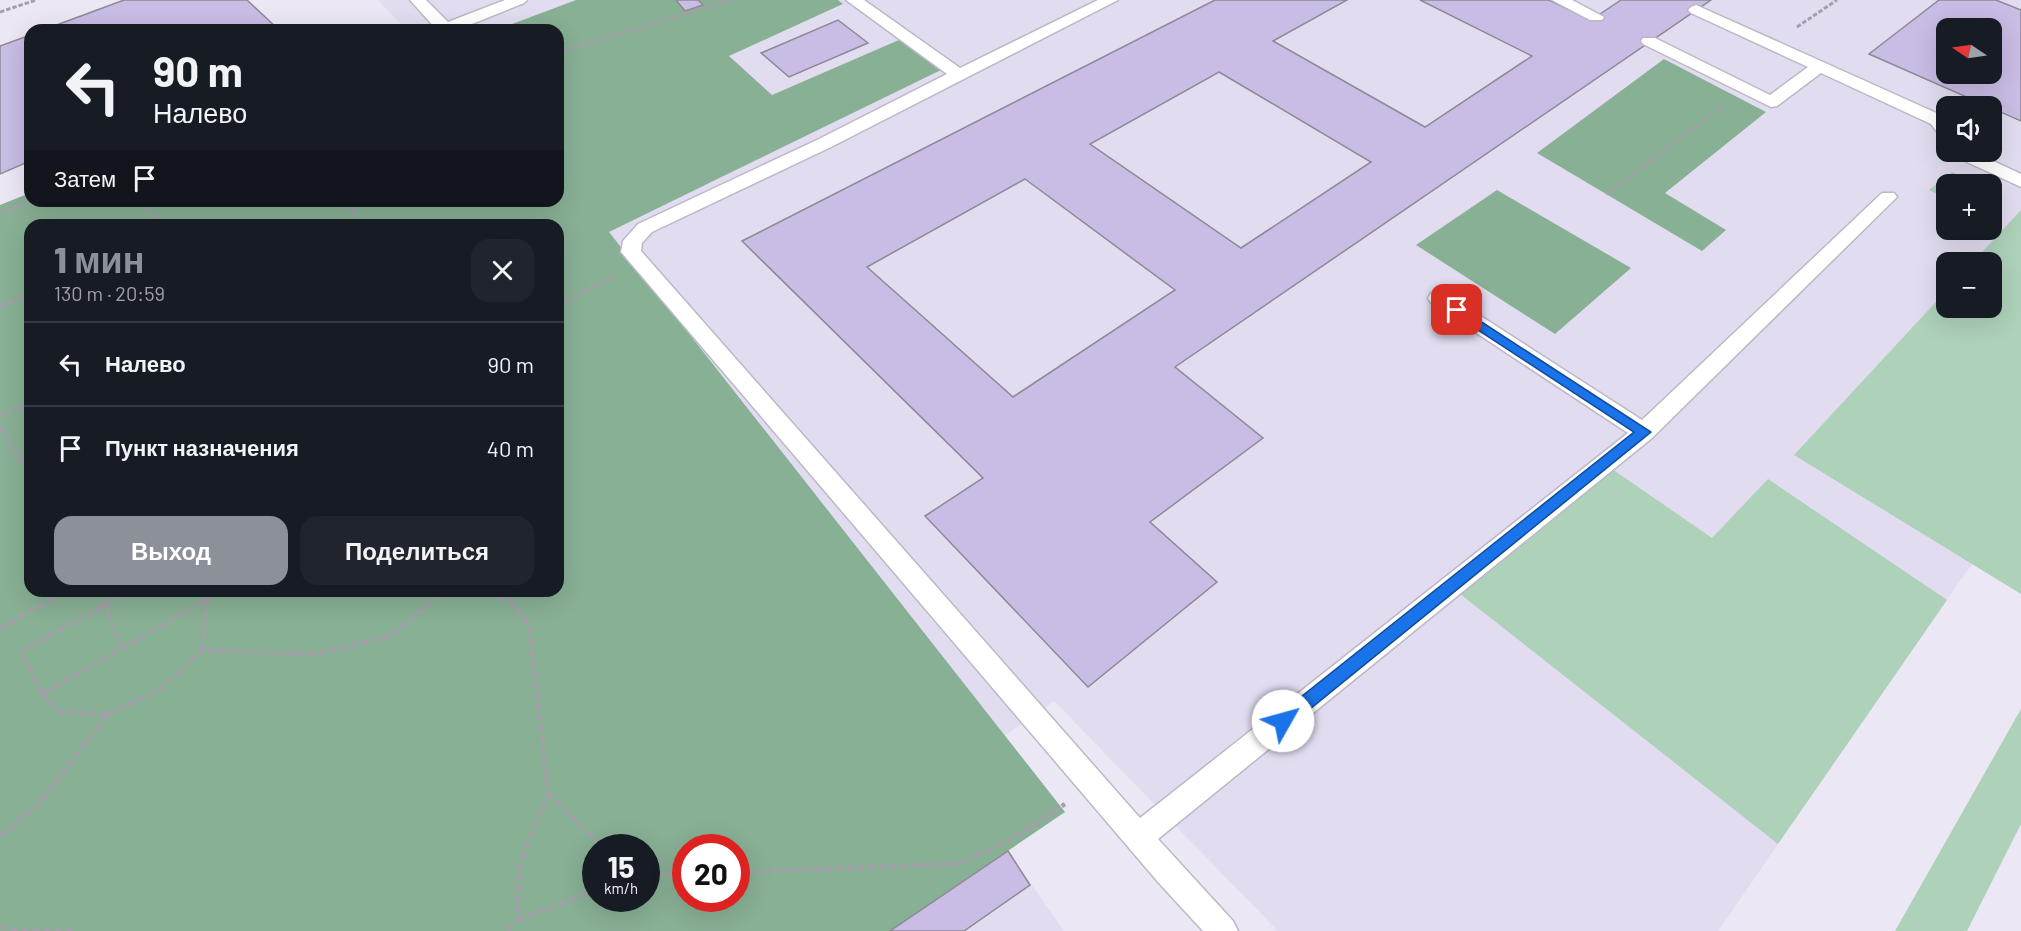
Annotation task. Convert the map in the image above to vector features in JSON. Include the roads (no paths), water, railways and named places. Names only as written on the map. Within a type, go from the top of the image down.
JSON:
[{"type":"lane","points":[[418,0],[441,24]]},
{"type":"lane","points":[[456,24],[519,0]]},
{"type":"lane","points":[[854,0],[959,75]]},
{"type":"lane","points":[[1110,0],[825,143],[645,228],[633,241],[631,252],[1138,837],[1223,931]]},
{"type":"lane","points":[[1560,0],[1596,17]]},
{"type":"lane","points":[[1696,10],[1936,120]]},
{"type":"lane","points":[[1649,41],[1771,102],[1819,67]]},
{"type":"lane","points":[[1982,162],[2021,180]]},
{"type":"lane","points":[[1138,837],[1644,432],[1888,197]]},
{"type":"lane","points":[[1438,298],[1644,432]]}]
